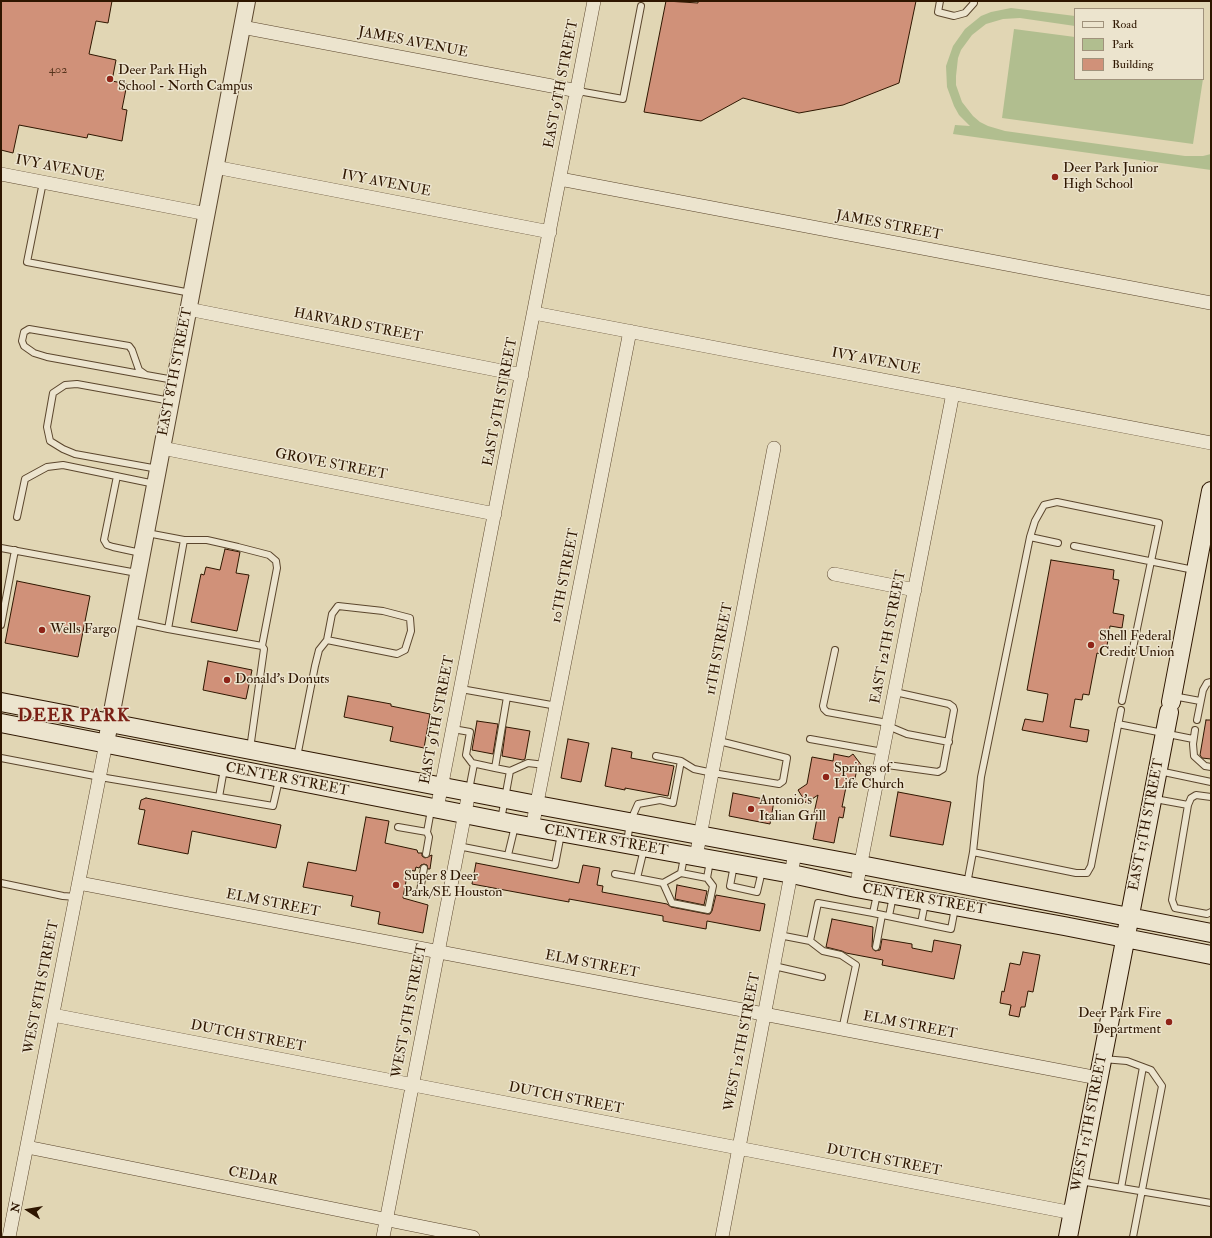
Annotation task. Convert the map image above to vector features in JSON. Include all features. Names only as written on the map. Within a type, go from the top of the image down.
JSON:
[{"type":"main road","name":"EAST 13TH STREET","points":[[1124,938],[1211,491]]},
{"type":"main road","name":"CENTER STREET","points":[[1,702],[505,799],[796,852],[1211,933]]},
{"type":"main road","name":"CENTER STREET","points":[[1,723],[434,809],[792,874],[856,888],[1211,955]]},
{"type":"main road","name":"WEST 13TH STREET","points":[[1068,1237],[1124,938]]},
{"type":"street","name":"EAST 8TH STREET","points":[[106,743],[247,1]]},
{"type":"street","name":"EAST 9TH STREET","points":[[434,809],[441,786],[461,689],[578,91],[594,1]]},
{"type":"street","name":"JAMES AVENUE","points":[[242,26],[578,91]]},
{"type":"street","name":"IVY AVENUE","points":[[215,168],[550,232]]},
{"type":"street","name":"IVY AVENUE","points":[[1,174],[206,214]]},
{"type":"street","name":"JAMES STREET","points":[[560,179],[1211,304]]},
{"type":"street","name":"HARVARD STREET","points":[[190,301],[522,375]]},
{"type":"street","name":"IVY AVENUE","points":[[534,312],[1211,443]]},
{"type":"street","name":"10TH STREET","points":[[516,824],[537,805],[630,331]]},
{"type":"street","name":"EAST 12TH STREET","points":[[856,888],[953,393]]},
{"type":"street","name":"GROVE STREET","points":[[162,448],[495,514]]},
{"type":"street","name":"11TH STREET","points":[[697,857],[774,448]]},
{"type":"street","points":[[834,574],[915,590]]},
{"type":"street","name":"WEST 8TH STREET","points":[[8,1232],[27,1147],[106,743]]},
{"type":"street","name":"WEST 9TH STREET","points":[[383,1237],[469,792]]},
{"type":"street","name":"WEST 12TH STREET","points":[[722,1237],[796,852]]},
{"type":"street","name":"ELM STREET","points":[[79,883],[1098,1078]]},
{"type":"street","name":"DUTCH STREET","points":[[53,1016],[1072,1213]]},
{"type":"street","name":"CEDAR","points":[[27,1147],[473,1237]]},
{"type":"lane","points":[[940,1],[938,12],[954,16],[965,13],[974,3],[973,1]]},
{"type":"lane","points":[[578,91],[623,100],[641,6]]},
{"type":"lane","points":[[43,182],[27,262],[190,301]]},
{"type":"lane","points":[[146,375],[139,370],[132,350],[129,346],[29,329],[24,332],[22,341],[24,346],[34,353],[47,357],[146,375],[174,380]]},
{"type":"lane","points":[[156,476],[75,454],[50,441],[47,427],[53,393],[65,385],[76,384],[170,401]]},
{"type":"lane","points":[[17,517],[24,479],[47,467],[63,465],[117,476],[156,476]]},
{"type":"lane","points":[[117,476],[104,540],[107,545],[141,553]]},
{"type":"lane","points":[[966,885],[973,852],[981,777],[1030,537],[1035,521],[1044,504],[1057,502],[1159,523],[1122,701]]},
{"type":"lane","points":[[145,532],[184,540],[207,540],[269,555],[276,561],[277,568],[262,646],[264,649],[250,749]]},
{"type":"lane","points":[[1030,537],[1058,543]]},
{"type":"lane","points":[[168,629],[184,540]]},
{"type":"lane","points":[[1074,546],[1196,570]]},
{"type":"lane","points":[[1,548],[138,573]]},
{"type":"lane","points":[[1,625],[15,550]]},
{"type":"lane","points":[[297,758],[319,650],[327,640],[332,614],[338,606],[383,611],[410,618],[411,632],[405,650],[397,654],[327,640]]},
{"type":"lane","points":[[128,621],[262,646]]},
{"type":"lane","points":[[835,650],[823,706],[824,710],[827,712],[876,720],[907,734],[949,742]]},
{"type":"lane","points":[[1197,720],[1203,690],[1208,683],[1211,682]]},
{"type":"lane","points":[[461,689],[557,706]]},
{"type":"lane","points":[[810,739],[941,772],[944,769],[949,742],[954,710],[952,706],[895,692]]},
{"type":"lane","points":[[495,768],[507,697]]},
{"type":"lane","points":[[1170,703],[1200,700]]},
{"type":"lane","points":[[973,852],[1076,873],[1087,873],[1091,866],[1121,710]]},
{"type":"lane","points":[[1118,724],[1193,739]]},
{"type":"lane","points":[[453,729],[470,732],[466,755],[474,764],[510,771],[528,763],[545,765]]},
{"type":"lane","points":[[1195,730],[1193,739],[1194,756],[1205,766],[1211,768]]},
{"type":"lane","points":[[656,756],[682,762],[694,769],[713,773],[779,784],[783,781],[787,758],[719,741]]},
{"type":"lane","points":[[1,758],[100,777],[273,806],[279,778]]},
{"type":"lane","points":[[637,878],[636,846],[630,822],[638,804],[660,800],[673,802],[682,762]]},
{"type":"lane","points":[[469,792],[474,764]]},
{"type":"lane","points":[[219,797],[225,767]]},
{"type":"lane","points":[[508,855],[516,824],[505,799],[510,771]]},
{"type":"lane","points":[[1157,771],[1211,782]]},
{"type":"lane","points":[[1211,797],[1196,795],[1191,798],[1188,805],[1172,900],[1175,908],[1207,914],[1211,912]]},
{"type":"lane","points":[[1152,798],[1188,805]]},
{"type":"lane","points":[[426,854],[429,837],[427,832],[434,809]]},
{"type":"lane","points":[[398,827],[427,832]]},
{"type":"lane","points":[[458,846],[555,865],[562,833]]},
{"type":"lane","points":[[615,874],[663,883],[681,873],[697,857],[707,878],[713,886],[708,910],[672,903],[663,883]]},
{"type":"lane","points":[[734,864],[730,886],[757,892],[762,869]]},
{"type":"lane","points":[[420,891],[424,868]]},
{"type":"lane","points":[[681,873],[707,878]]},
{"type":"lane","points":[[1,883],[63,896],[76,897]]},
{"type":"lane","points":[[873,913],[885,893]]},
{"type":"lane","points":[[876,947],[886,916],[885,893]]},
{"type":"lane","points":[[921,923],[926,901]]},
{"type":"lane","points":[[810,941],[818,903],[951,929],[956,906]]},
{"type":"lane","points":[[779,935],[810,941],[823,952],[841,955],[856,965],[842,1030]]},
{"type":"lane","points":[[774,966],[822,977]]},
{"type":"lane","points":[[1102,1059],[1127,1061],[1151,1070],[1162,1086],[1133,1237]]},
{"type":"lane","points":[[1121,1188],[1143,1067]]},
{"type":"lane","points":[[1079,1180],[1211,1203]]},
{"type":"green space","points":[[1011,8],[1074,16],[1074,26],[1020,18],[1003,19],[986,24],[972,35],[961,50],[958,58],[956,85],[962,102],[980,122],[1005,131],[1185,156],[1203,156],[1211,154],[1211,170],[953,134],[955,125],[970,126],[959,115],[954,106],[947,87],[946,66],[953,46],[965,29],[981,16],[991,12]]},
{"type":"green space","points":[[1014,29],[1074,37],[1074,80],[1203,80],[1193,144],[1002,118]]},
{"type":"building","name":"Deer Park High School - North Campus","points":[[1,1],[112,1],[108,23],[96,21],[89,54],[116,60],[112,81],[127,84],[122,109],[127,110],[122,141],[88,134],[87,138],[19,125],[13,153],[1,150]]},
{"type":"building","points":[[666,1],[698,3],[698,1],[916,1],[899,83],[843,105],[799,113],[743,98],[701,121],[644,112]]},
{"type":"building","points":[[225,549],[240,552],[236,573],[249,575],[237,631],[191,622],[201,574],[204,575],[206,567],[220,570]]},
{"type":"building","points":[[1051,560],[1114,570],[1113,579],[1119,580],[1113,613],[1124,615],[1122,628],[1110,626],[1107,646],[1102,645],[1100,654],[1097,653],[1089,695],[1083,694],[1082,700],[1075,699],[1070,727],[1089,730],[1087,742],[1022,730],[1025,719],[1043,722],[1048,694],[1027,690]]},
{"type":"building","points":[[17,581],[90,596],[78,657],[5,643]]},
{"type":"building","name":"Donald's Donuts","points":[[208,661],[252,670],[246,699],[203,690]]},
{"type":"building","points":[[348,696],[391,704],[391,706],[430,714],[424,748],[390,741],[393,727],[344,717]]},
{"type":"building","points":[[1206,720],[1211,720],[1211,759],[1202,758],[1200,755]]},
{"type":"building","points":[[477,721],[498,724],[493,754],[472,750]]},
{"type":"building","points":[[506,727],[530,731],[525,759],[523,760],[502,756]]},
{"type":"building","points":[[568,739],[589,743],[581,782],[561,778]]},
{"type":"building","points":[[612,748],[632,752],[631,758],[674,766],[668,796],[605,786]]},
{"type":"building","points":[[834,754],[849,757],[853,754],[862,766],[857,769],[854,783],[847,782],[842,807],[845,807],[843,818],[839,817],[834,843],[813,839],[818,813],[814,813],[818,795],[806,803],[798,790],[807,784],[812,757],[833,761]]},
{"type":"building","points":[[898,792],[951,802],[943,845],[890,836]]},
{"type":"building","name":"Antonio's Italian Grill","points":[[733,793],[774,801],[770,824],[729,816]]},
{"type":"building","points":[[146,798],[281,825],[276,848],[192,831],[188,854],[138,844],[145,810],[139,809],[141,800]]},
{"type":"building","points":[[366,817],[389,821],[385,843],[417,850],[418,853],[422,853],[422,856],[425,858],[432,855],[430,869],[428,869],[427,865],[424,864],[419,868],[416,867],[415,871],[408,870],[403,898],[428,905],[423,933],[378,924],[380,912],[351,906],[353,896],[303,887],[308,862],[356,871]]},
{"type":"building","points":[[476,863],[579,883],[583,865],[600,868],[597,885],[603,886],[602,892],[667,904],[671,907],[707,914],[710,914],[712,911],[716,895],[765,904],[760,931],[707,921],[706,929],[663,921],[663,916],[569,899],[569,902],[472,884]]},
{"type":"building","points":[[677,885],[707,891],[704,905],[675,899]]},
{"type":"building","points":[[832,919],[873,927],[872,947],[875,951],[880,950],[882,939],[912,944],[912,948],[932,952],[934,940],[961,945],[954,979],[882,965],[883,960],[846,953],[826,947]]},
{"type":"building","points":[[1023,952],[1040,955],[1033,992],[1028,991],[1025,1007],[1021,1007],[1019,1017],[1009,1015],[1011,1005],[1000,1003],[1002,991],[1004,992],[1010,963],[1020,965]]},
{"type":"place","name":"Deer Park High School - North Campus","points":[[110,79]]},
{"type":"place","name":"Deer Park Junior High School","points":[[1055,177]]},
{"type":"place","name":"Wells Fargo","points":[[42,630]]},
{"type":"place","name":"Shell Federal Credit Union","points":[[1091,645]]},
{"type":"place","name":"Donald's Donuts","points":[[227,680]]},
{"type":"place","name":"Springs of Life Church","points":[[826,777]]},
{"type":"place","name":"Antonio's Italian Grill","points":[[751,809]]},
{"type":"place","name":"Super 8 Deer Park/SE Houston","points":[[396,885]]},
{"type":"place","name":"Deer Park Fire Department","points":[[1169,1022]]},
{"type":"district","name":"DEER PARK","points":[[74,717]]}]
